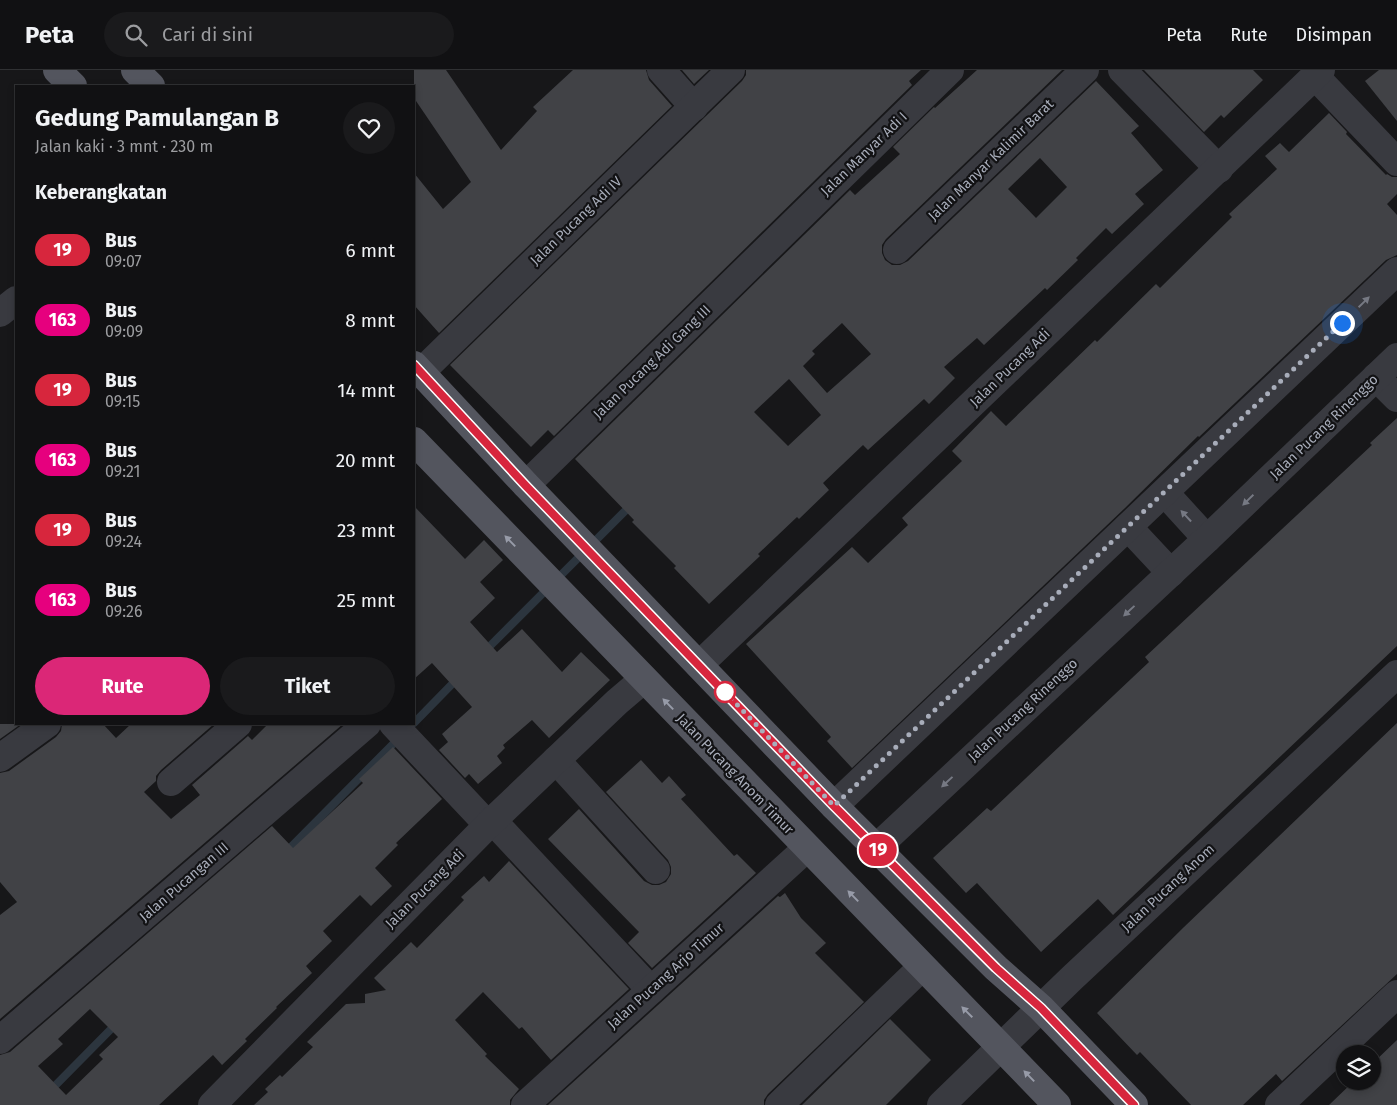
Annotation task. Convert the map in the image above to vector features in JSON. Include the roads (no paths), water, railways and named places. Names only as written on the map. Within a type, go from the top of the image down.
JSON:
[{"type":"main road","points":[[57,70],[72,85]]},
{"type":"main road","points":[[135,70],[150,85]]},
{"type":"main road","points":[[417,368],[526,486],[834,806],[996,968],[1041,1008],[1134,1105]]},
{"type":"main road","name":"Jalan Pucang Anom Timur","points":[[415,442],[1057,1105]]},
{"type":"street","points":[[661,70],[694,106]]},
{"type":"street","name":"Jalan Pucang Adi IV","points":[[417,368],[731,70]]},
{"type":"street","name":"Jalan Manyar Adi I","points":[[777,239],[950,70]]},
{"type":"street","name":"Jalan Manyar Kalimir Barat","points":[[897,250],[1085,70]]},
{"type":"street","points":[[1122,70],[1218,169]]},
{"type":"street","points":[[1318,73],[1397,162]]},
{"type":"street","name":"Jalan Pucang Adi","points":[[699,664],[1318,73]]},
{"type":"street","name":"Jalan Pucang Adi Gang III","points":[[526,486],[777,239]]},
{"type":"street","points":[[834,806],[1397,271]]},
{"type":"street","points":[[0,313],[15,301]]},
{"type":"street","name":"Jalan Pucang Rinenggo","points":[[876,848],[1171,573],[1397,357]]},
{"type":"street","points":[[1376,377],[1397,398]]},
{"type":"street","points":[[1165,493],[1207,539]]},
{"type":"street","points":[[1128,527],[1171,573]]},
{"type":"street","name":"Jalan Pucang Anom","points":[[941,1105],[1041,1008],[1397,674]]},
{"type":"street","name":"Jalan Pucang Adi","points":[[212,1105],[490,822],[617,702],[644,679]]},
{"type":"street","points":[[0,758],[46,725]]},
{"type":"street","points":[[171,782],[237,725]]},
{"type":"street","name":"Jalan Pucangan III","points":[[0,1040],[366,725]]},
{"type":"street","points":[[399,730],[651,990]]},
{"type":"street","points":[[556,760],[656,870]]},
{"type":"street","name":"Jalan Pucang Arjo Timur","points":[[526,1105],[807,848]]},
{"type":"street","points":[[779,1105],[922,967]]},
{"type":"street","points":[[1279,1105],[1397,994]]},
{"type":"waterway","points":[[484,652],[631,505]]},
{"type":"waterway","points":[[415,722],[458,678]]},
{"type":"waterway","points":[[285,853],[400,737]]},
{"type":"waterway","points":[[36,1105],[117,1023]]}]
